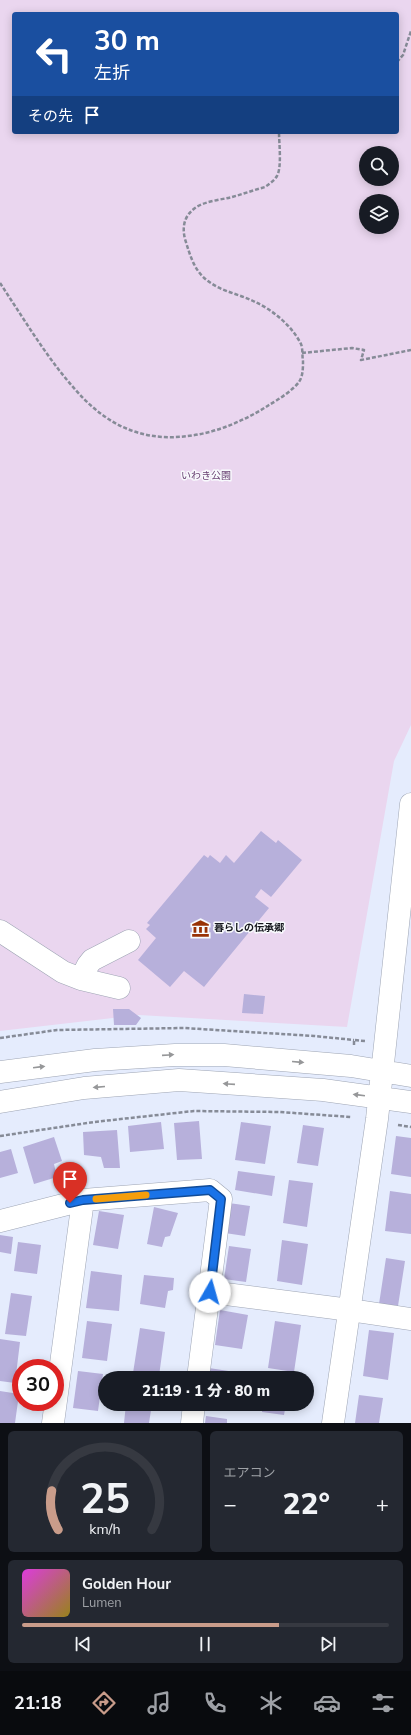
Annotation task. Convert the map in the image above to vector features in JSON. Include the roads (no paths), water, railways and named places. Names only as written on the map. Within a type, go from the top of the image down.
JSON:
[{"type":"street","points":[[333,1423],[380,1097],[411,807]]},
{"type":"street","points":[[0,931],[63,972],[81,979],[118,988]]},
{"type":"street","points":[[81,979],[92,960],[130,941]]},
{"type":"street","points":[[0,1072],[94,1060],[182,1055],[224,1055],[351,1066],[411,1076]]},
{"type":"street","points":[[0,1102],[84,1088],[179,1080],[323,1090],[411,1102]]},
{"type":"street","points":[[0,1221],[83,1200],[210,1190],[221,1199],[199,1371]]},
{"type":"street","points":[[53,1423],[83,1200]]},
{"type":"street","points":[[210,1292],[350,1310],[411,1320]]},
{"type":"street","points":[[192,1423],[193,1411]]},
{"type":"place","name":"暮らしの伝承郷","points":[[201,928]]},
{"type":"park label","name":"いわき公園","points":[[206,476]]}]
